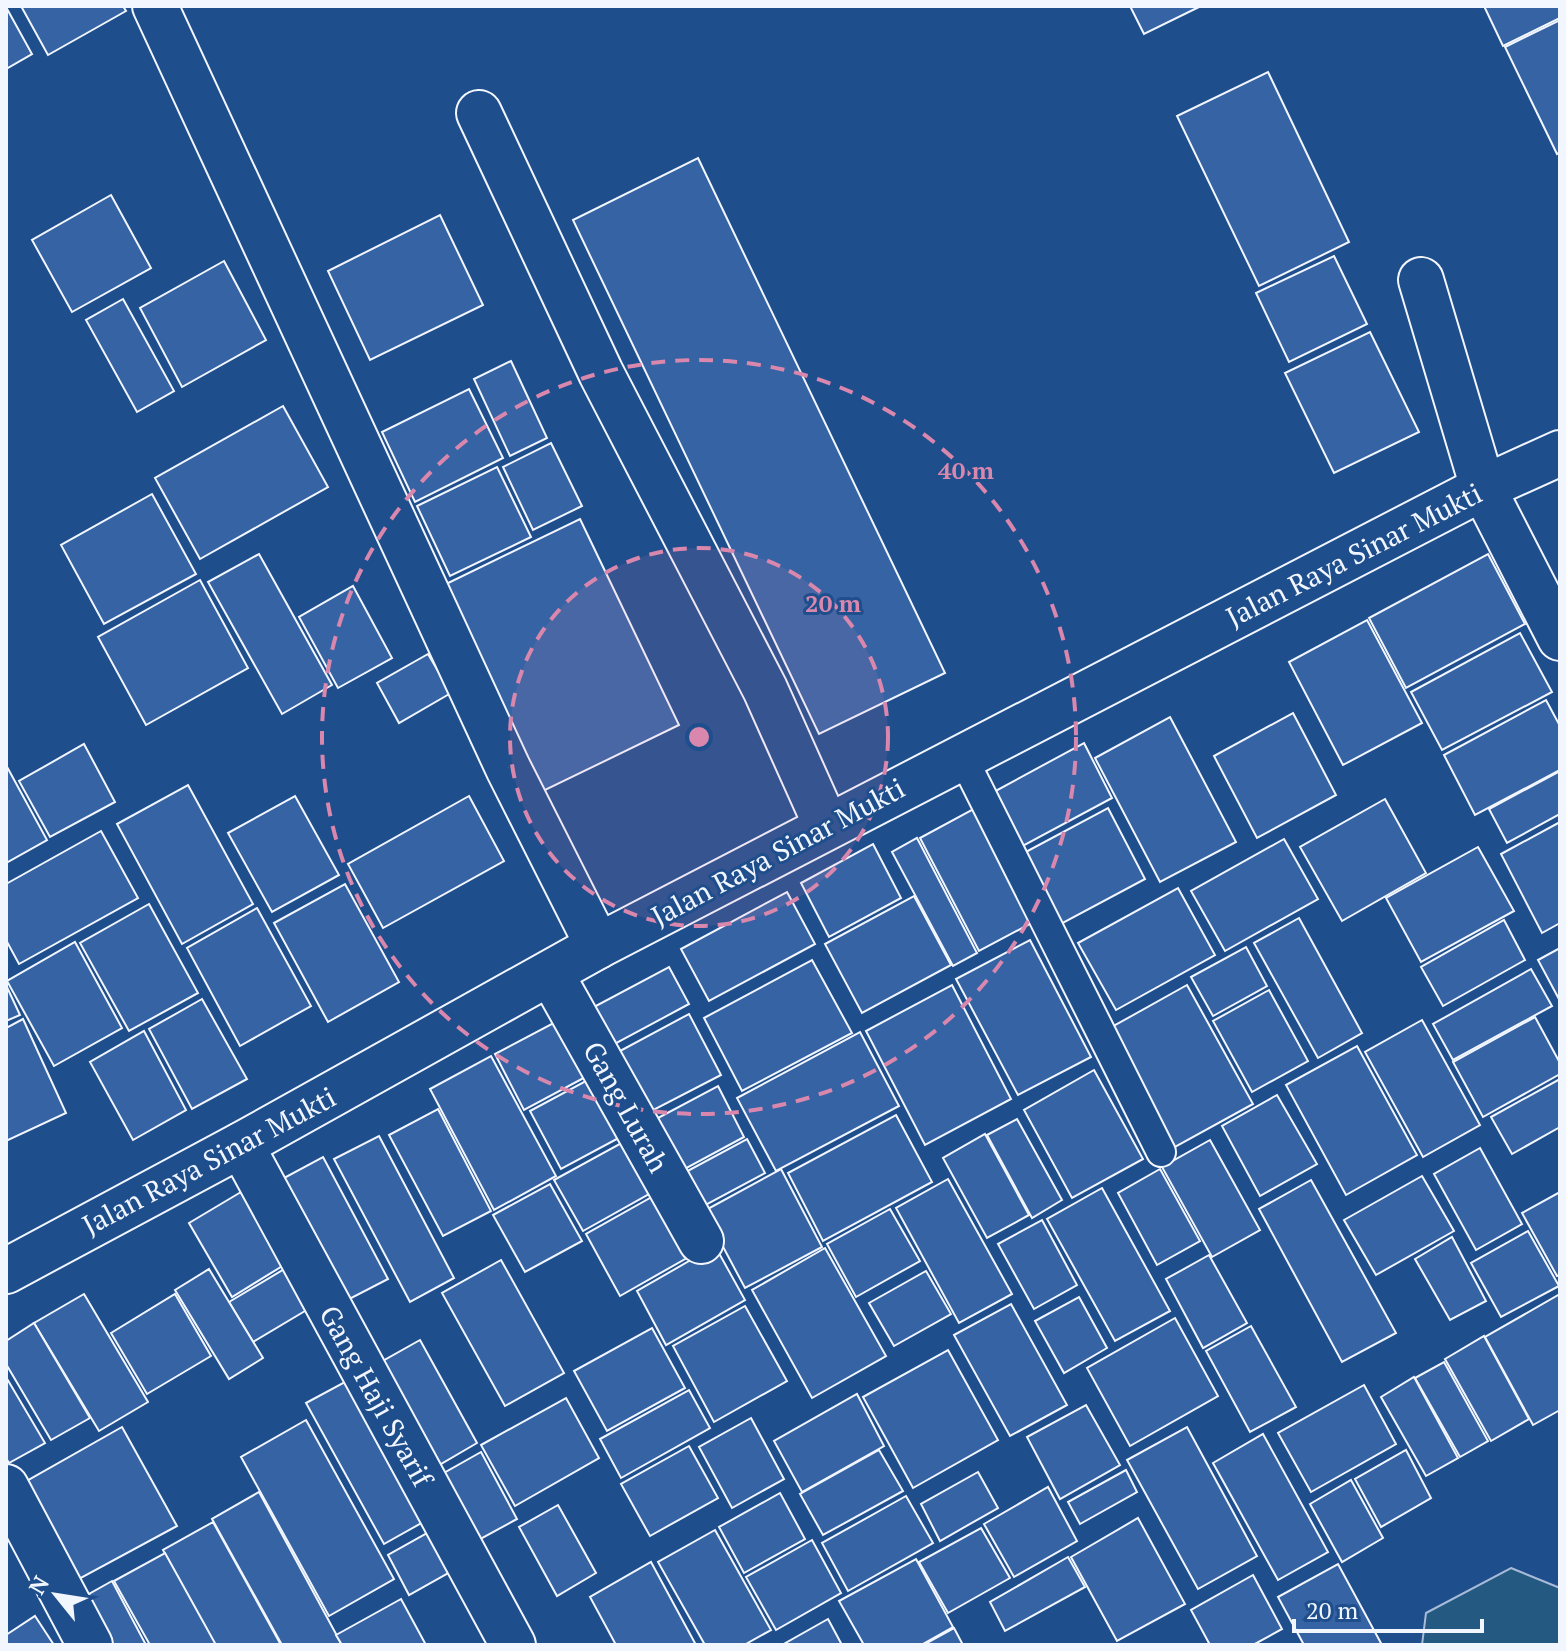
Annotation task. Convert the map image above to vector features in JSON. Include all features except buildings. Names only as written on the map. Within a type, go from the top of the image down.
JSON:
[{"type":"main road","points":[[155,6],[508,768],[598,946]]},
{"type":"main road","points":[[479,113],[601,373],[765,689],[826,825]]},
{"type":"main road","points":[[1421,280],[1483,488],[1560,638]]},
{"type":"main road","name":"Jalan Raya Sinar Mukti","points":[[6,1271],[241,1145],[598,946],[826,825],[1483,488],[1560,453]]},
{"type":"main road","name":"Gang Lurah","points":[[551,974],[701,1241]]},
{"type":"main road","name":"Gang Haji Syarif","points":[[241,1145],[513,1645]]},
{"type":"main road","points":[[6,1487],[90,1645]]},
{"type":"lane","points":[[962,756],[1161,1152]]},
{"type":"shaded area","points":[[1511,1568],[1560,1588],[1560,1645],[1422,1645],[1426,1613]]}]
